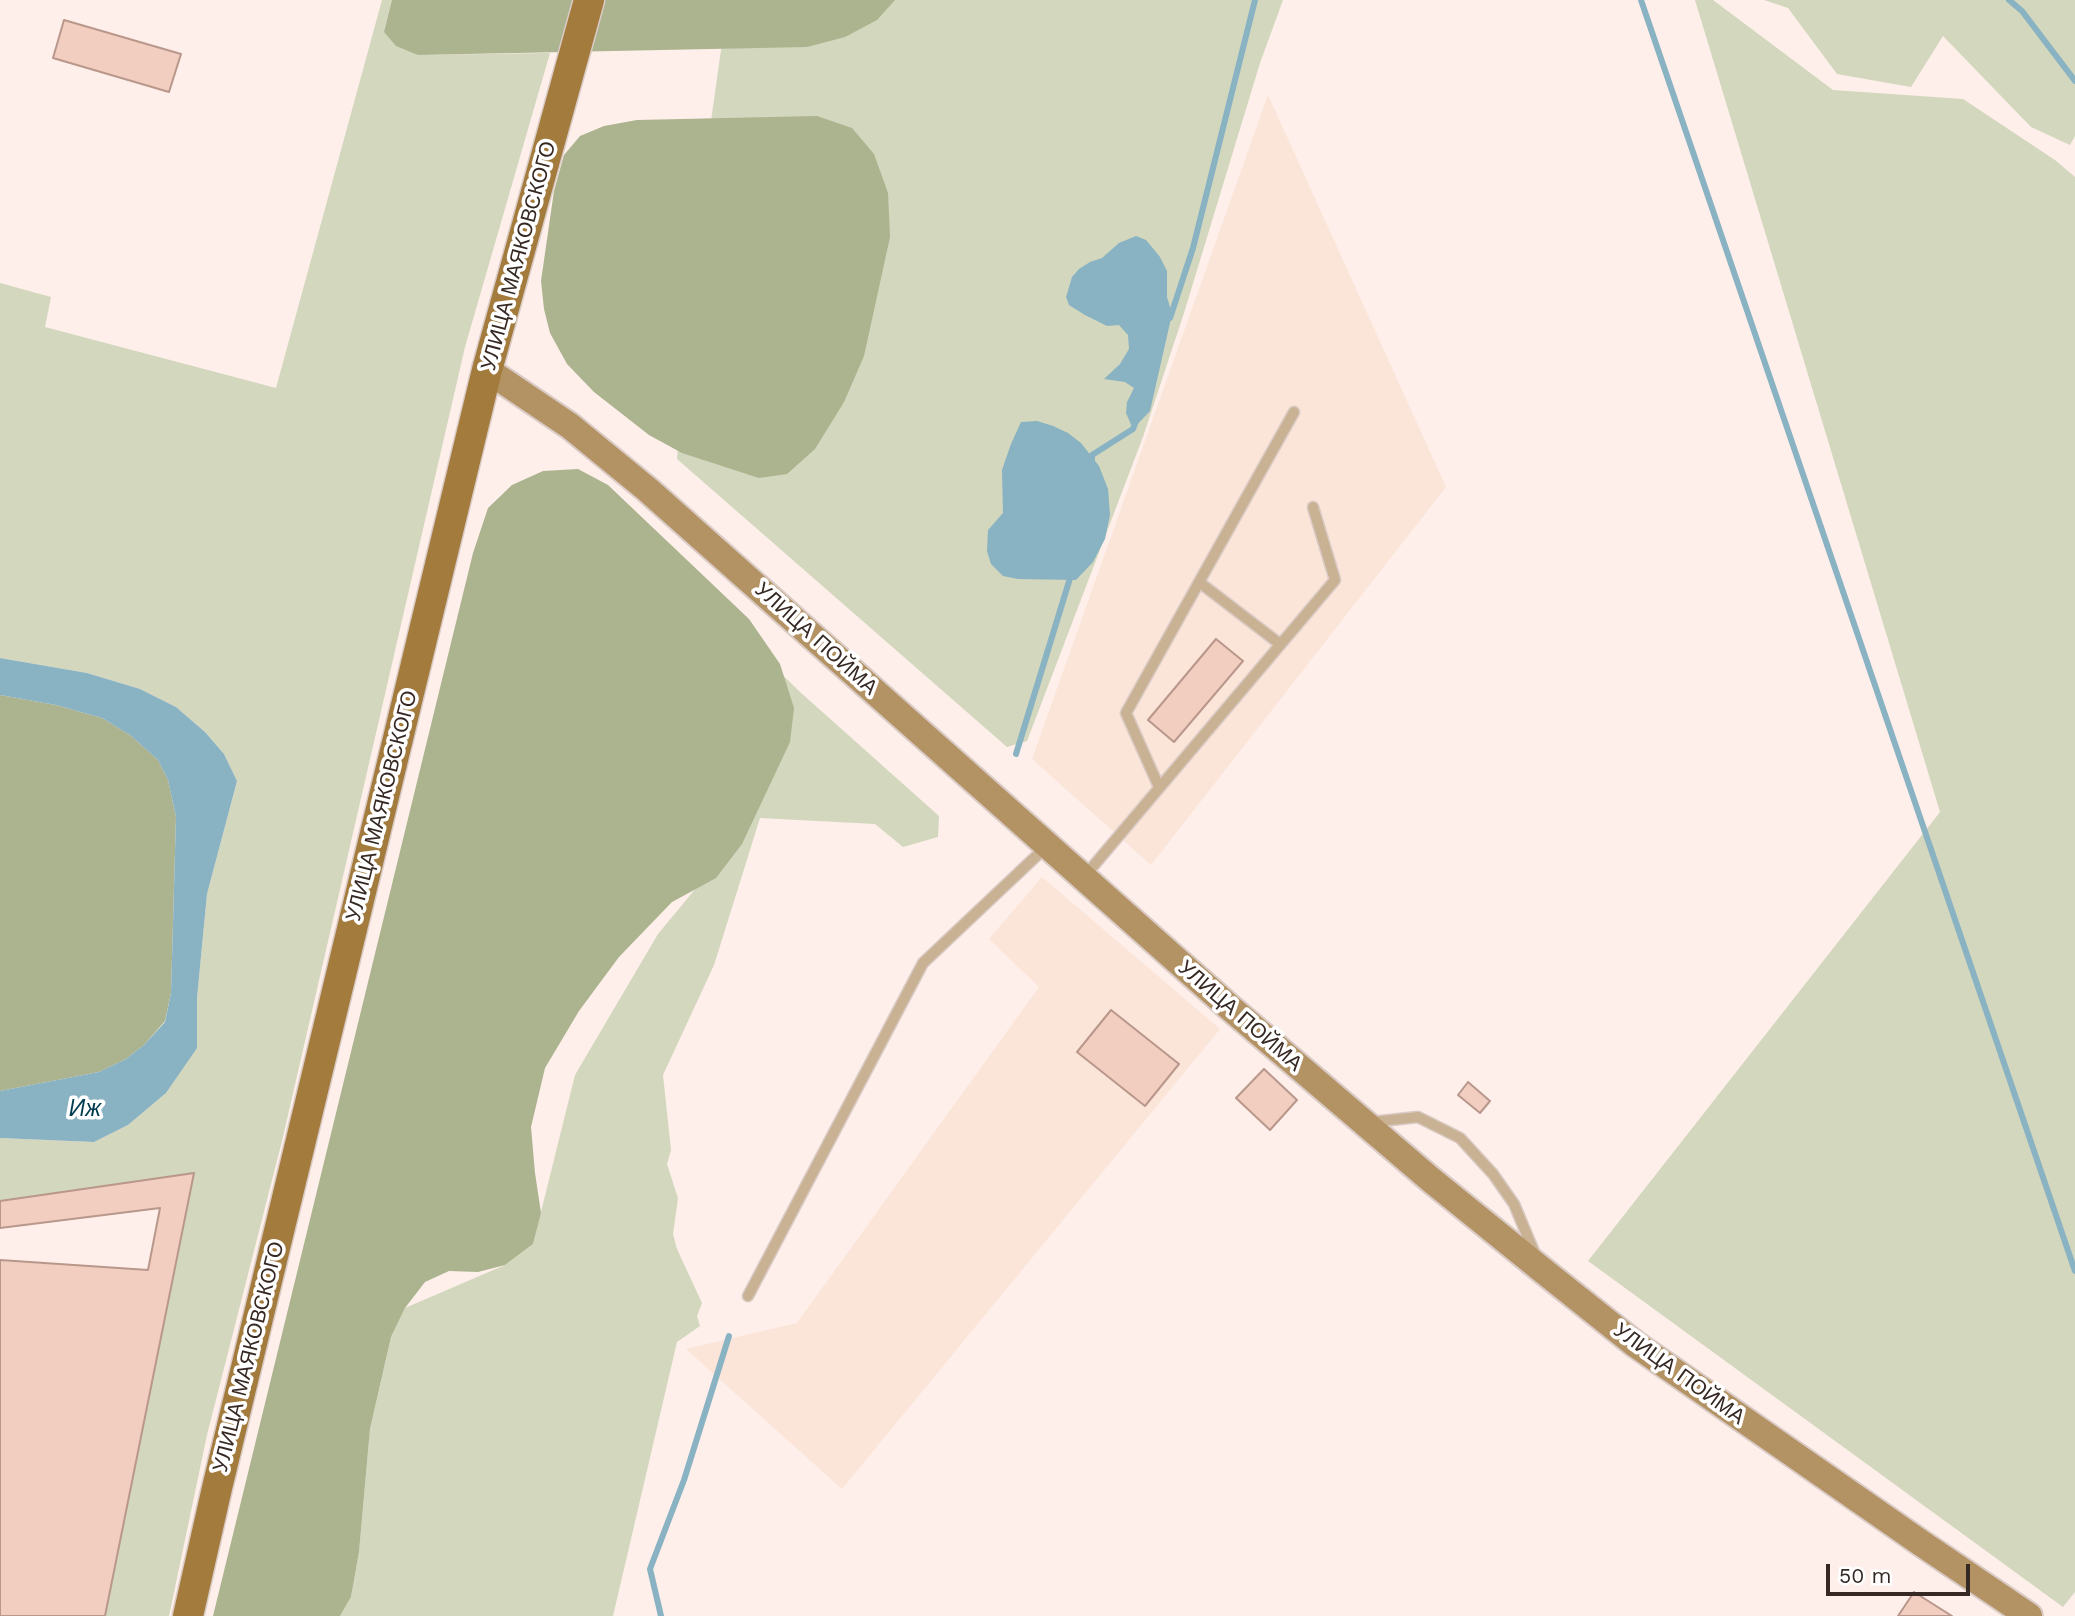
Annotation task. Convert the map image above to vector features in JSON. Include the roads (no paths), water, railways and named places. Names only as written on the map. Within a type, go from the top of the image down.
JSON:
[{"type":"main road","name":"УЛИЦА МАЯКОВСКОГО","points":[[188,1616],[487,370],[589,0]]},
{"type":"main road","name":"УЛИЦА ПОЙМА","points":[[487,370],[570,426],[648,490],[1228,1006],[1541,1269],[1635,1344],[2029,1616]]},
{"type":"lane","points":[[1159,787],[1126,713],[1294,412]]},
{"type":"lane","points":[[1083,877],[1335,580],[1313,507]]},
{"type":"lane","points":[[1199,582],[1280,644]]},
{"type":"lane","points":[[748,1296],[923,963],[1047,845]]},
{"type":"lane","points":[[1365,1123],[1418,1117],[1460,1138],[1493,1174],[1514,1204],[1541,1269]]},
{"type":"water","points":[[1136,236],[1146,240],[1167,271],[1167,297],[1172,314],[1150,411],[1133,429],[1126,413],[1127,402],[1134,388],[1125,382],[1104,379],[1120,364],[1129,349],[1128,335],[1119,325],[1107,326],[1085,315],[1069,305],[1066,297],[1072,277],[1079,269],[1102,258],[1119,243]]},
{"type":"water","points":[[1037,421],[1068,433],[1081,443],[1099,466],[1108,489],[1110,515],[1105,539],[1093,562],[1076,580],[1018,579],[1003,576],[991,564],[987,551],[988,530],[1003,513],[1002,470],[1011,444],[1021,422]]},
{"type":"water","name":"Иж","points":[[0,658],[87,673],[140,689],[176,707],[205,732],[224,754],[237,781],[207,894],[197,998],[197,1048],[166,1093],[128,1125],[94,1142],[0,1138],[0,1091],[99,1072],[126,1059],[144,1045],[165,1022],[171,993],[176,817],[168,780],[158,760],[130,735],[102,718],[56,705],[0,695]]},
{"type":"waterway","points":[[1170,318],[1193,248],[1255,0]]},
{"type":"waterway","points":[[1641,0],[2075,1271]]},
{"type":"waterway","points":[[2009,0],[2022,11],[2075,81]]},
{"type":"waterway","points":[[1092,461],[1092,455],[1133,429],[1136,421]]},
{"type":"waterway","points":[[1016,754],[1071,575]]},
{"type":"waterway","points":[[661,1616],[650,1569],[684,1480],[729,1336]]}]
